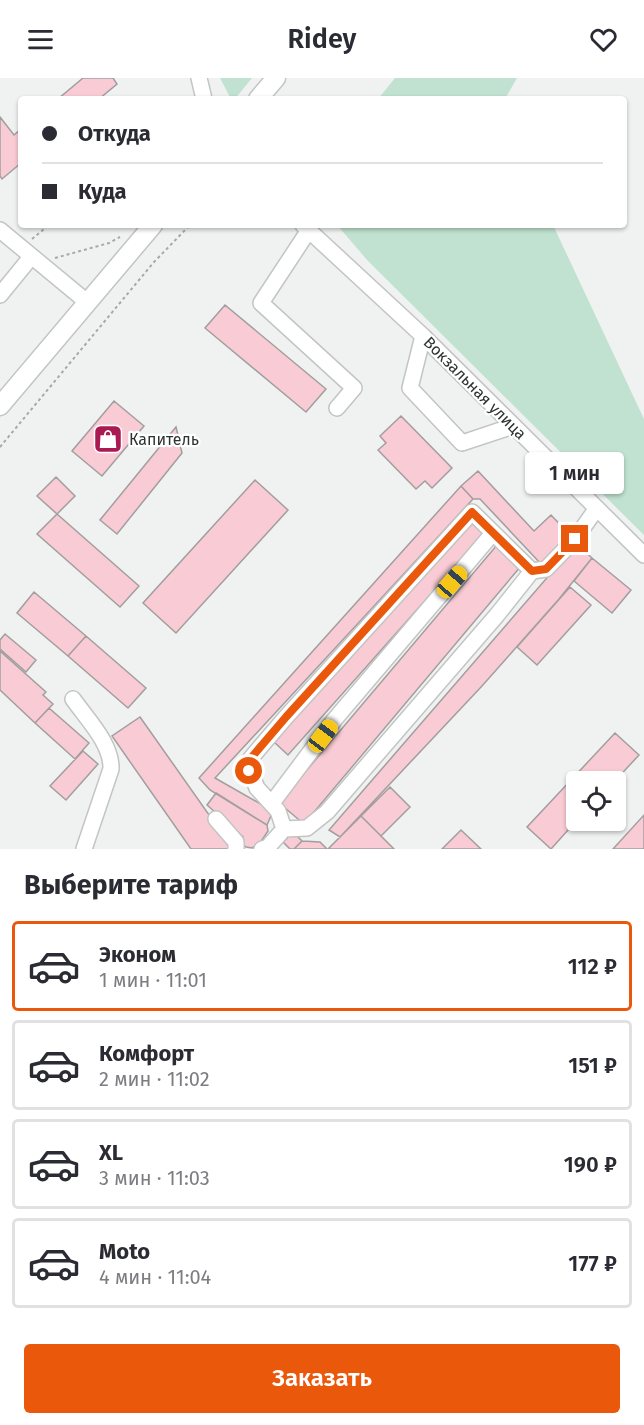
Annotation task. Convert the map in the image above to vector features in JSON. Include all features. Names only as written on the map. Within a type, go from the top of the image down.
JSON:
[{"type":"main road","points":[[261,96],[276,78]]},
{"type":"main road","points":[[0,406],[151,228]]},
{"type":"street","points":[[189,78],[201,90]]},
{"type":"street","points":[[306,228],[261,303],[354,388],[337,408]]},
{"type":"street","name":"Вокзальная улица","points":[[306,228],[423,336],[644,555]]},
{"type":"street","points":[[0,230],[87,302]]},
{"type":"street","points":[[0,296],[30,256]]},
{"type":"street","points":[[423,336],[410,388],[462,443],[513,426]]},
{"type":"street","points":[[262,849],[268,847],[284,829],[307,828],[327,812],[497,615],[532,571],[546,569],[575,539],[597,508]]},
{"type":"street","points":[[284,829],[278,811],[257,788],[249,771],[251,758],[472,512],[532,571]]},
{"type":"street","points":[[272,803],[335,720],[493,533]]},
{"type":"street","points":[[73,699],[99,736],[111,762],[111,769],[84,849]]},
{"type":"street","points":[[216,819],[236,842],[236,849]]},
{"type":"path","points":[[30,256],[47,228]]},
{"type":"path","points":[[0,447],[154,262],[187,228]]},
{"type":"path","points":[[30,256],[109,243],[119,237],[154,262]]},
{"type":"green space","points":[[220,78],[252,78],[237,96],[229,96]]},
{"type":"green space","points":[[395,78],[517,78],[507,96],[380,96]]},
{"type":"green space","points":[[340,228],[554,228],[644,419],[644,535],[368,261]]},
{"type":"building","points":[[83,78],[113,78],[117,84],[103,96],[62,96]]},
{"type":"building","points":[[0,117],[14,135],[18,132],[18,166],[2,179],[0,176]]},
{"type":"building","points":[[225,305],[326,389],[306,412],[205,328]]},
{"type":"building","name":"Капитель","points":[[114,401],[144,426],[102,476],[72,451]]},
{"type":"building","points":[[401,416],[452,468],[432,488],[425,481],[416,489],[378,450],[386,443],[380,436]]},
{"type":"building","points":[[176,427],[182,453],[117,534],[100,520]]},
{"type":"building","points":[[478,471],[534,531],[551,515],[571,536],[541,564],[480,499],[473,499],[461,486]]},
{"type":"building","points":[[56,477],[75,496],[57,514],[37,496]]},
{"type":"building","points":[[255,480],[288,510],[176,633],[143,603]]},
{"type":"building","points":[[461,486],[473,499],[215,778],[273,811],[267,825],[210,790],[199,778]]},
{"type":"building","points":[[57,514],[139,586],[120,607],[37,534]]},
{"type":"building","points":[[472,519],[486,532],[288,755],[274,742]]},
{"type":"building","points":[[577,543],[592,558],[559,599],[482,686],[340,837],[329,830]]},
{"type":"building","points":[[497,545],[521,566],[304,824],[279,803]]},
{"type":"building","points":[[592,558],[631,590],[612,613],[574,581]]},
{"type":"building","points":[[570,587],[591,605],[537,665],[517,647]]},
{"type":"building","points":[[34,592],[86,636],[68,656],[17,613]]},
{"type":"building","points":[[5,634],[36,660],[26,672],[0,649],[0,640]]},
{"type":"building","points":[[86,636],[146,688],[128,708],[68,656]]},
{"type":"building","points":[[0,651],[46,692],[43,695],[53,704],[35,723],[0,690]]},
{"type":"building","points":[[49,708],[89,743],[75,759],[35,723]]},
{"type":"building","points":[[140,717],[231,846],[227,849],[191,849],[112,736]]},
{"type":"building","points":[[615,733],[639,755],[624,771],[579,771]]},
{"type":"building","points":[[83,751],[98,764],[66,800],[50,786]]},
{"type":"building","points":[[566,785],[567,831],[551,849],[527,827]]},
{"type":"building","points":[[390,787],[410,807],[381,836],[361,816]]},
{"type":"building","points":[[216,793],[267,825],[268,831],[260,843],[252,848],[246,847],[240,842],[243,837],[207,805]]},
{"type":"building","points":[[644,815],[644,849],[613,849]]},
{"type":"building","points":[[361,816],[394,849],[328,849]]},
{"type":"building","points":[[461,830],[481,849],[442,849]]},
{"type":"building","points":[[293,832],[302,841],[294,849],[290,849],[283,842]]},
{"type":"building","points":[[302,841],[320,842],[327,849],[294,849]]},
{"type":"place","name":"Капитель","points":[[108,439]]},
{"type":"route","points":[[249,771],[251,758],[286,717],[472,512],[532,571],[546,569],[575,539]]}]
